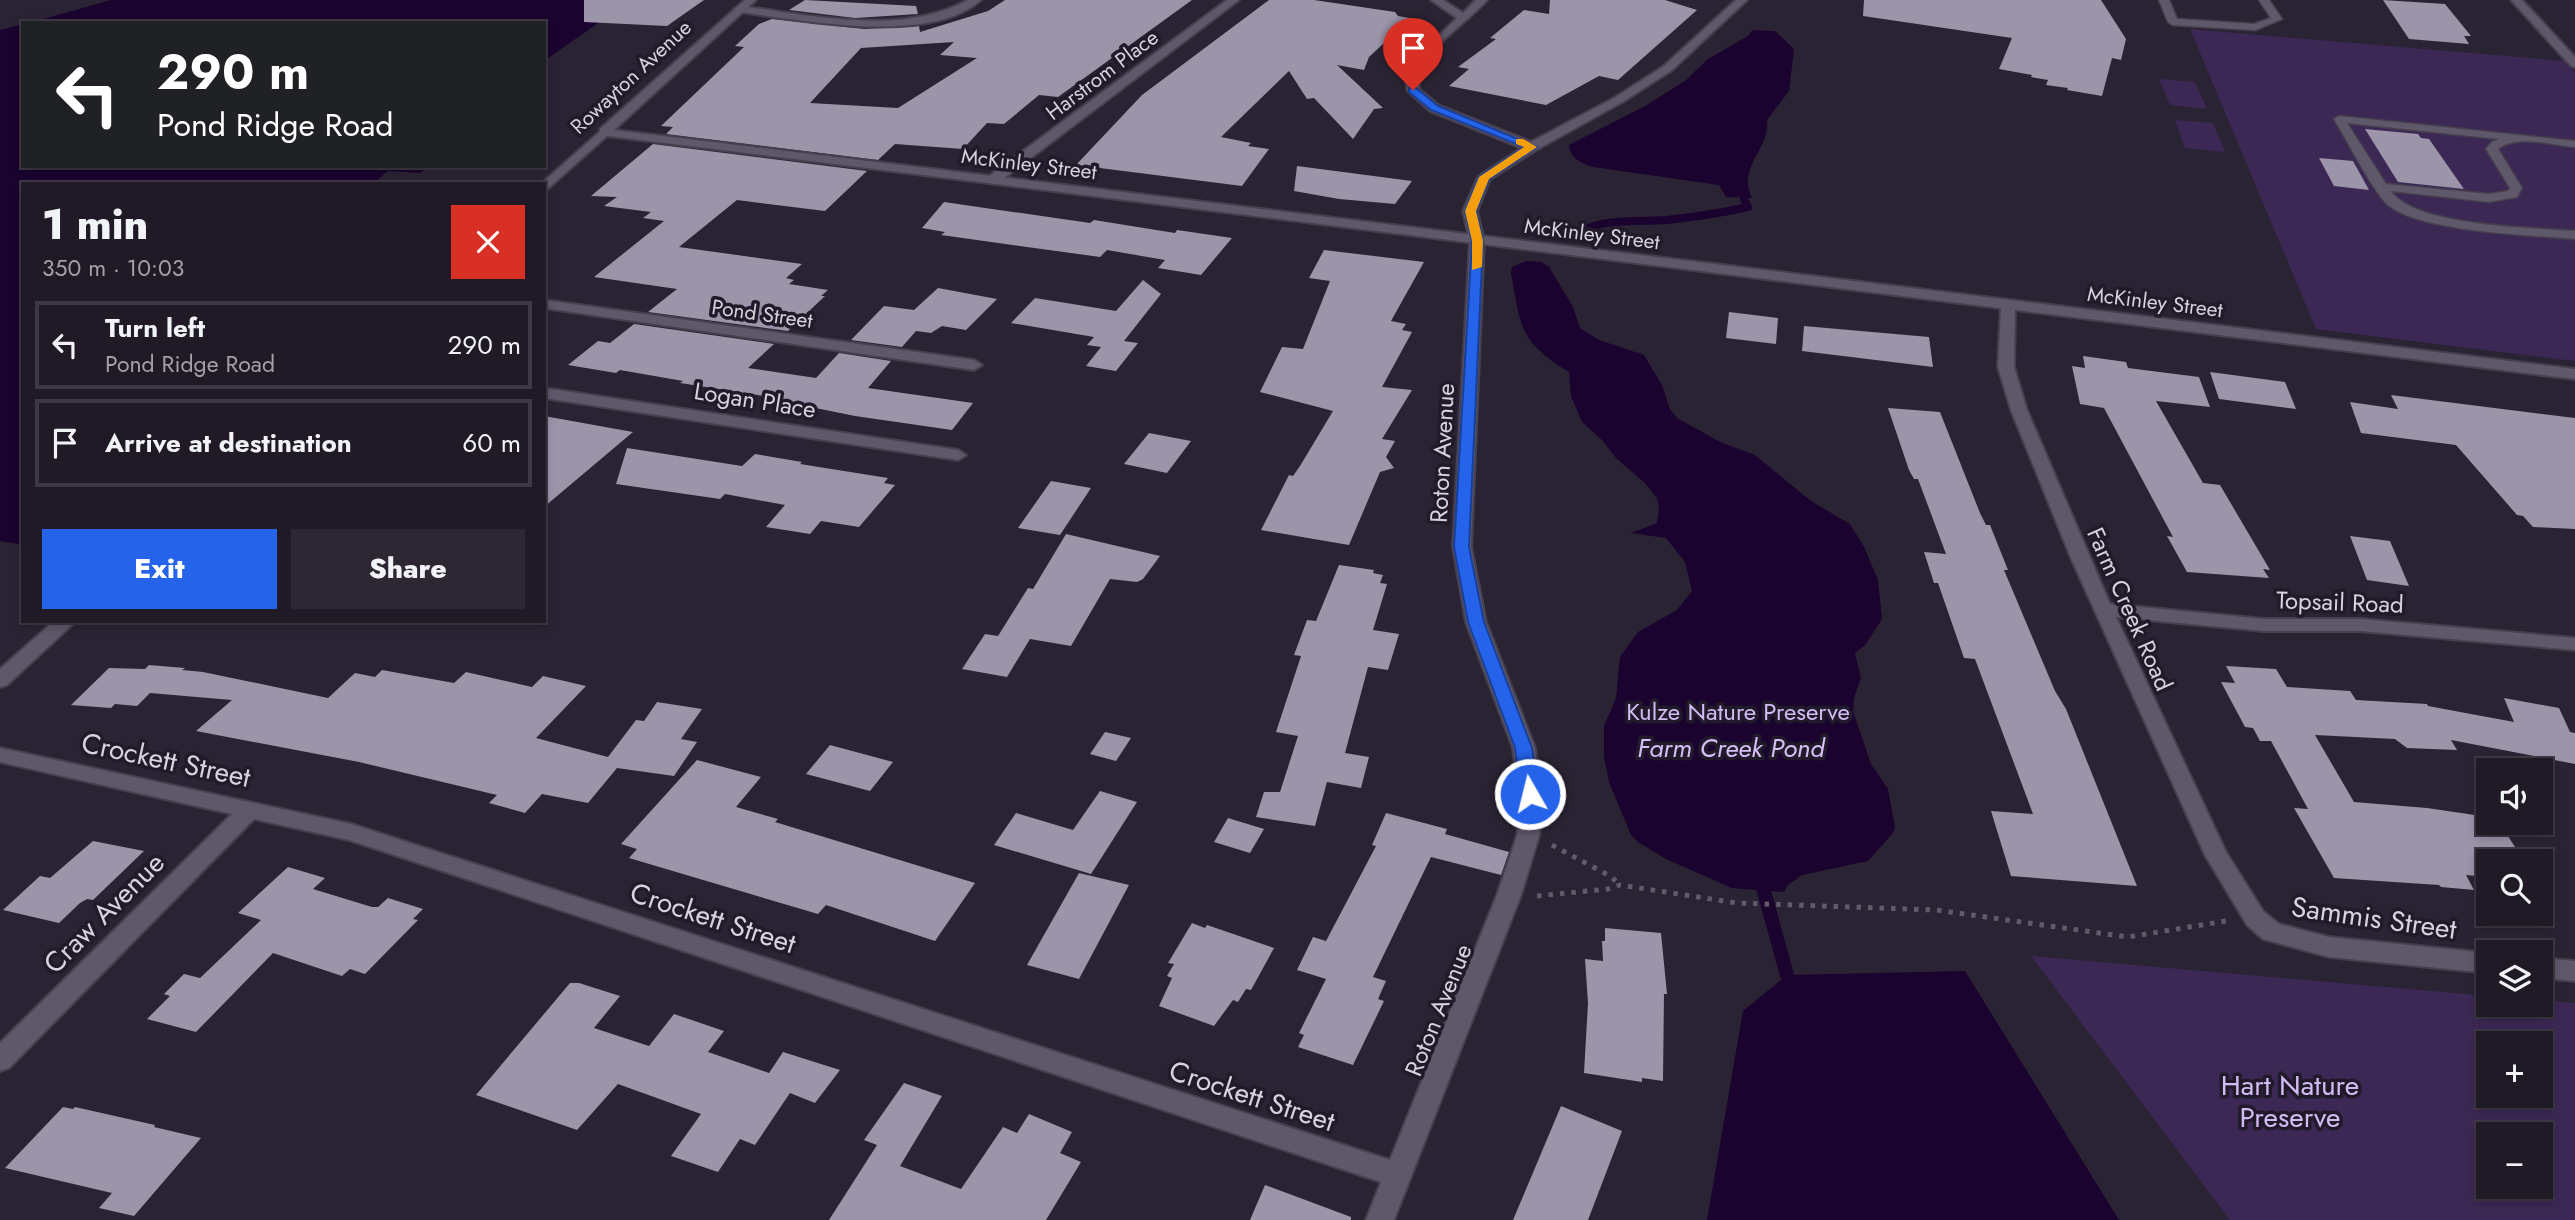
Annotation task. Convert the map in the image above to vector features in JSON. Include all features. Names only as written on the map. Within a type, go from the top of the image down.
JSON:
[{"type":"street","name":"Rowayton Avenue","points":[[546,186],[751,0]]},
{"type":"street","points":[[739,9],[894,24],[945,15],[976,0]]},
{"type":"street","name":"Harstrom Place","points":[[993,180],[1234,0]]},
{"type":"street","points":[[1436,0],[1462,17]]},
{"type":"street","points":[[1482,0],[1426,53],[1412,74],[1413,90],[1434,108],[1532,147]]},
{"type":"street","name":"Roton Avenue","points":[[1380,1220],[1510,895],[1528,836],[1531,811],[1524,748],[1476,622],[1462,547],[1477,241],[1470,211],[1485,177],[1668,68],[1742,0]]},
{"type":"street","points":[[2516,0],[2575,64]]},
{"type":"street","name":"McKinley Street","points":[[604,132],[2575,374]]},
{"type":"street","name":"Pond Street","points":[[546,304],[974,365]]},
{"type":"street","name":"Farm Creek Road","points":[[2008,306],[2006,367],[2019,410],[2103,609],[2216,855],[2255,918]]},
{"type":"street","name":"Logan Place","points":[[546,393],[958,455]]},
{"type":"street","name":"Topsail Road","points":[[2103,609],[2196,620],[2264,625],[2360,625],[2575,644]]},
{"type":"street","points":[[0,681],[64,623]]},
{"type":"street","name":"Crockett Street","points":[[0,755],[250,809],[365,837],[1398,1175]]},
{"type":"street","name":"Craw Avenue","points":[[0,1060],[250,809]]},
{"type":"street","name":"Sammis Street","points":[[2255,918],[2271,932],[2329,947],[2476,962]]},
{"type":"street","points":[[2553,969],[2575,971]]},
{"type":"lane","points":[[2164,0],[2173,22],[2255,27],[2277,19],[2264,0]]},
{"type":"lane","points":[[2575,144],[2339,119],[2390,201],[2401,207],[2439,220],[2575,235]]},
{"type":"lane","points":[[2382,187],[2489,198],[2513,194],[2516,188],[2513,180],[2492,149],[2496,144],[2513,138]]},
{"type":"path","points":[[1528,836],[1560,848],[1620,885],[1737,904],[1936,910],[2128,937],[2255,918]]},
{"type":"path","points":[[1510,895],[1547,896],[1608,889],[1620,885]]},
{"type":"green space","points":[[2190,29],[2564,61],[2575,72],[2575,361],[2316,329]]},
{"type":"green space","points":[[2159,79],[2195,82],[2207,109],[2170,105]]},
{"type":"green space","points":[[2175,120],[2213,123],[2225,152],[2185,148]]},
{"type":"green space","name":"Hart Nature Preserve","points":[[2031,956],[2476,995],[2476,1017],[2553,1017],[2553,1001],[2575,1003],[2575,1220],[2230,1220]]},
{"type":"water","points":[[111,0],[631,0],[546,60],[546,21],[36,21]]},
{"type":"water","points":[[21,25],[21,168],[427,168],[420,173],[388,171],[374,182],[21,182],[21,545],[0,541],[0,30]]},
{"type":"water","points":[[1753,30],[1775,31],[1794,49],[1789,91],[1767,120],[1764,140],[1748,177],[1752,198],[1726,197],[1719,185],[1593,167],[1574,157],[1569,145],[1645,106],[1685,81],[1708,59],[1748,36]]},
{"type":"water","name":"Farm Creek Pond","points":[[1526,261],[1541,262],[1549,267],[1572,305],[1580,328],[1599,340],[1644,355],[1677,418],[1720,442],[1755,455],[1811,501],[1850,524],[1864,547],[1878,580],[1882,619],[1866,644],[1855,653],[1861,678],[1853,711],[1871,764],[1888,789],[1895,827],[1893,833],[1868,861],[1802,875],[1788,885],[1784,892],[1732,888],[1666,859],[1631,835],[1609,782],[1604,757],[1604,726],[1616,698],[1620,657],[1638,632],[1677,610],[1692,591],[1685,562],[1666,538],[1631,533],[1657,523],[1657,498],[1582,422],[1571,396],[1569,372],[1540,351],[1525,332],[1511,273],[1512,267]]},
{"type":"water","points":[[1965,971],[2119,1220],[1707,1220],[1743,1011],[1787,975]]},
{"type":"building","points":[[584,0],[704,0],[667,26],[584,22]]},
{"type":"building","points":[[805,0],[916,6],[918,14],[855,18],[789,10]]},
{"type":"building","points":[[1005,0],[1192,0],[1058,97],[1039,95],[1004,124],[987,123],[963,149],[895,144],[878,160],[666,134],[673,127],[661,126],[744,47],[735,46],[759,24],[772,19],[864,29],[919,26],[920,32],[988,11]],"holes":[[[954,42],[940,55],[977,58],[898,108],[810,103],[861,48]]]},
{"type":"building","points":[[1269,0],[1314,0],[1395,12],[1398,16],[1421,20],[1396,45],[1384,43],[1369,57],[1364,70],[1337,65],[1383,108],[1374,109],[1353,139],[1314,98],[1307,99],[1289,71],[1221,137],[1251,143],[1248,146],[1269,149],[1242,186],[1076,165],[1142,95]]},
{"type":"building","points":[[1550,0],[1665,0],[1697,10],[1618,80],[1599,76],[1546,105],[1449,86],[1469,69],[1458,67],[1496,39],[1490,38],[1524,10],[1549,14]]},
{"type":"building","points":[[1864,0],[2101,0],[2126,39],[2121,60],[2112,58],[2102,96],[2046,85],[2048,80],[1999,69],[2012,38],[1863,16]]},
{"type":"building","points":[[2383,0],[2445,4],[2471,36],[2464,36],[2469,44],[2409,39]]},
{"type":"building","points":[[2365,129],[2418,134],[2421,138],[2429,139],[2464,189],[2398,182]]},
{"type":"building","points":[[653,144],[867,171],[825,211],[737,200],[679,247],[802,264],[786,278],[794,280],[789,284],[828,290],[788,331],[648,312],[677,289],[594,277],[664,221],[643,218],[651,212],[604,206],[617,197],[591,196]]},
{"type":"building","points":[[2319,158],[2353,161],[2369,190],[2334,186]]},
{"type":"building","points":[[1297,166],[1412,181],[1395,204],[1339,199],[1294,191]]},
{"type":"building","points":[[944,202],[1090,223],[1094,220],[1175,233],[1177,230],[1232,238],[1201,275],[1158,268],[1165,260],[1107,250],[1100,257],[941,235],[945,232],[922,228]]},
{"type":"building","points":[[1324,250],[1424,262],[1391,321],[1406,324],[1402,330],[1412,332],[1382,387],[1412,390],[1382,439],[1395,441],[1386,457],[1394,468],[1380,472],[1349,545],[1261,530],[1289,475],[1293,476],[1300,466],[1333,411],[1260,392],[1282,347],[1303,349],[1330,281],[1309,278]]},
{"type":"building","points":[[1143,280],[1161,294],[1124,341],[1138,343],[1116,371],[1086,366],[1101,347],[1087,345],[1094,337],[1011,323],[1035,298],[1116,311]]},
{"type":"building","points":[[938,288],[997,299],[966,330],[942,326],[931,333],[916,331],[902,347],[851,340],[884,306],[914,310]]},
{"type":"building","points":[[1729,312],[1778,318],[1776,344],[1726,338]]},
{"type":"building","points":[[634,324],[774,344],[748,368],[816,378],[839,353],[891,361],[868,388],[973,403],[952,430],[855,416],[781,401],[783,399],[680,383],[683,381],[620,370],[616,373],[568,365],[598,341],[610,343]]},
{"type":"building","points":[[1804,326],[1929,337],[1933,367],[1802,351]]},
{"type":"building","points":[[2083,356],[2126,362],[2128,368],[2199,377],[2210,407],[2156,401],[2203,483],[2220,485],[2270,570],[2263,569],[2269,578],[2187,572],[2167,536],[2173,537],[2104,408],[2080,404],[2072,366],[2085,368]]},
{"type":"building","points":[[2210,372],[2285,382],[2296,409],[2219,399]]},
{"type":"building","points":[[2391,395],[2575,418],[2575,529],[2533,527],[2523,516],[2517,515],[2456,445],[2361,433],[2350,402],[2398,409]]},
{"type":"building","points":[[1888,408],[1940,412],[1980,513],[1986,525],[1990,525],[2008,570],[2004,570],[2055,691],[2066,709],[2137,886],[2011,876],[1991,811],[2033,814],[1975,659],[1964,658],[1938,583],[1934,583],[1924,552],[1946,554],[1918,479],[1914,479],[1909,470]]},
{"type":"building","points":[[546,416],[633,432],[546,505]]},
{"type":"building","points":[[1149,433],[1191,441],[1167,473],[1124,464]]},
{"type":"building","points":[[627,448],[742,466],[755,454],[888,478],[884,483],[895,485],[859,527],[821,521],[810,534],[766,527],[785,505],[725,494],[720,499],[616,484]]},
{"type":"building","points":[[1051,481],[1091,488],[1060,535],[1018,528]]},
{"type":"building","points":[[1066,534],[1160,556],[1143,579],[1137,582],[1110,579],[1071,646],[1030,639],[1007,677],[962,669],[985,634],[998,636],[1028,588],[1033,589]]},
{"type":"building","points":[[2350,536],[2390,541],[2409,586],[2367,580]]},
{"type":"building","points":[[1339,565],[1374,570],[1373,573],[1383,575],[1380,583],[1387,584],[1373,630],[1399,634],[1388,670],[1368,667],[1345,753],[1369,757],[1361,788],[1327,782],[1315,826],[1256,817],[1264,792],[1280,792],[1298,736],[1276,732],[1301,656],[1294,655],[1307,620],[1316,621]]},
{"type":"building","points":[[149,665],[185,668],[182,670],[328,698],[355,673],[375,677],[382,670],[454,683],[466,672],[532,687],[543,676],[586,686],[536,738],[608,757],[636,720],[644,721],[657,702],[702,709],[681,739],[697,742],[674,776],[617,768],[588,803],[542,794],[525,813],[489,803],[497,795],[359,762],[196,731],[232,700],[150,693],[137,706],[115,704],[111,708],[71,705],[109,668],[145,669]]},
{"type":"building","points":[[2226,666],[2276,669],[2287,687],[2350,691],[2356,700],[2427,704],[2514,722],[2504,698],[2559,708],[2570,732],[2575,733],[2575,764],[2451,740],[2457,750],[2407,748],[2395,739],[2315,735],[2354,802],[2476,815],[2476,835],[2507,835],[2516,849],[2476,849],[2476,876],[2466,875],[2474,890],[2334,878],[2294,808],[2308,809],[2271,741],[2260,741],[2253,728],[2245,727],[2221,682],[2235,683]]},
{"type":"building","points":[[1105,732],[1131,738],[1116,761],[1090,754]]},
{"type":"building","points":[[830,745],[893,762],[870,791],[806,774]]},
{"type":"building","points":[[697,760],[761,777],[736,807],[778,819],[775,822],[975,883],[935,941],[826,905],[818,914],[629,858],[637,849],[621,844]]},
{"type":"building","points":[[1100,791],[1137,802],[1091,874],[994,845],[1016,813],[1073,830]]},
{"type":"building","points":[[1386,813],[1447,829],[1445,834],[1509,852],[1501,875],[1431,857],[1373,977],[1386,981],[1378,999],[1384,1001],[1353,1065],[1298,1047],[1304,1035],[1299,1033],[1326,979],[1297,970],[1313,937],[1326,941],[1376,846],[1372,845]]},
{"type":"building","points":[[1228,818],[1264,829],[1250,853],[1214,842]]},
{"type":"building","points":[[93,841],[144,851],[93,900],[87,899],[80,903],[59,923],[3,910],[40,876],[50,878]]},
{"type":"building","points":[[288,867],[325,878],[313,889],[372,907],[378,907],[388,898],[423,909],[413,919],[418,920],[365,974],[350,969],[342,976],[273,953],[196,1032],[147,1019],[170,996],[164,994],[184,974],[200,978],[261,920],[238,913]]},
{"type":"building","points":[[1079,873],[1129,885],[1079,979],[1027,965]]},
{"type":"building","points":[[1192,923],[1205,928],[1207,925],[1274,948],[1251,990],[1246,989],[1238,1002],[1233,1000],[1214,1026],[1159,1006],[1172,978],[1167,976],[1174,964],[1168,963]]},
{"type":"building","points":[[1605,928],[1661,933],[1667,994],[1664,994],[1663,1081],[1642,1078],[1642,1082],[1584,1073],[1588,1003],[1585,959],[1603,961],[1602,941],[1605,941]]},
{"type":"building","points":[[570,983],[579,983],[620,996],[594,1028],[649,1046],[674,1014],[724,1031],[708,1052],[769,1073],[783,1052],[840,1070],[815,1103],[790,1093],[755,1145],[740,1139],[718,1172],[671,1156],[701,1114],[618,1084],[577,1130],[476,1095]]},
{"type":"building","points":[[904,1083],[942,1096],[900,1166],[961,1189],[1003,1127],[1017,1133],[1029,1114],[1072,1132],[1060,1153],[1081,1162],[1046,1220],[829,1220],[877,1145],[864,1140]]},
{"type":"building","points":[[1561,1106],[1622,1131],[1588,1220],[1513,1220]]},
{"type":"building","points":[[63,1107],[75,1107],[201,1138],[134,1216],[99,1208],[112,1193],[5,1168]]},
{"type":"building","points":[[1265,1185],[1351,1217],[1351,1220],[1250,1220]]},
{"type":"waterway","points":[[1739,187],[1745,201]]},
{"type":"waterway","points":[[1572,236],[1607,223],[1667,220],[1748,207],[1745,201]]},
{"type":"waterway","points":[[1760,877],[1787,975]]},
{"type":"slow traffic","points":[[1476,267],[1477,241],[1470,211],[1485,177],[1532,147],[1519,142]]},
{"type":"route","points":[[1413,90],[1434,108],[1532,147],[1485,177],[1470,211],[1477,241],[1462,547],[1476,622],[1524,748],[1530,794]]},
{"type":"park label","name":"Kulze Nature Preserve","points":[[1738,711]]}]
